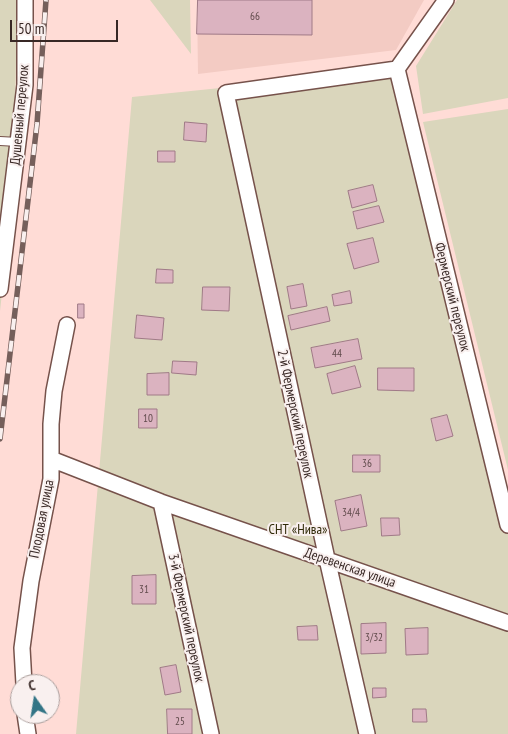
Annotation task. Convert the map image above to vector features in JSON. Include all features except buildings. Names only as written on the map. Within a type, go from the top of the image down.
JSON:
[{"type":"street","name":"Душевный переулок","points":[[0,282],[25,85],[25,0]]},
{"type":"street","points":[[397,69],[446,0]]},
{"type":"street","name":"2-й Фермерский переулок","points":[[367,734],[326,560],[226,93],[397,69]]},
{"type":"street","name":"Фермерский переулок","points":[[397,69],[508,524]]},
{"type":"street","name":"Плодовая улица","points":[[23,674],[22,648],[31,581],[51,479],[51,424],[54,391],[67,325]]},
{"type":"street","name":"Деревенская улица","points":[[51,459],[161,502],[508,623]]},
{"type":"street","name":"3-й Фермерский переулок","points":[[161,502],[211,734]]},
{"type":"lane","points":[[0,141],[18,142]]},
{"type":"shaded area","points":[[197,0],[424,0],[396,50],[198,74]]},
{"type":"green space","points":[[0,0],[17,0],[14,184],[0,311]]},
{"type":"green space","points":[[150,0],[190,0],[191,54]]},
{"type":"green space","points":[[457,0],[508,0],[508,98],[423,114],[416,66]]},
{"type":"green space","name":"СНТ «Нива»","points":[[397,70],[508,528],[508,734],[76,734],[132,97]]},
{"type":"green space","points":[[508,109],[508,470],[423,122]]},
{"type":"railway","points":[[0,439],[37,124],[46,0]]}]
